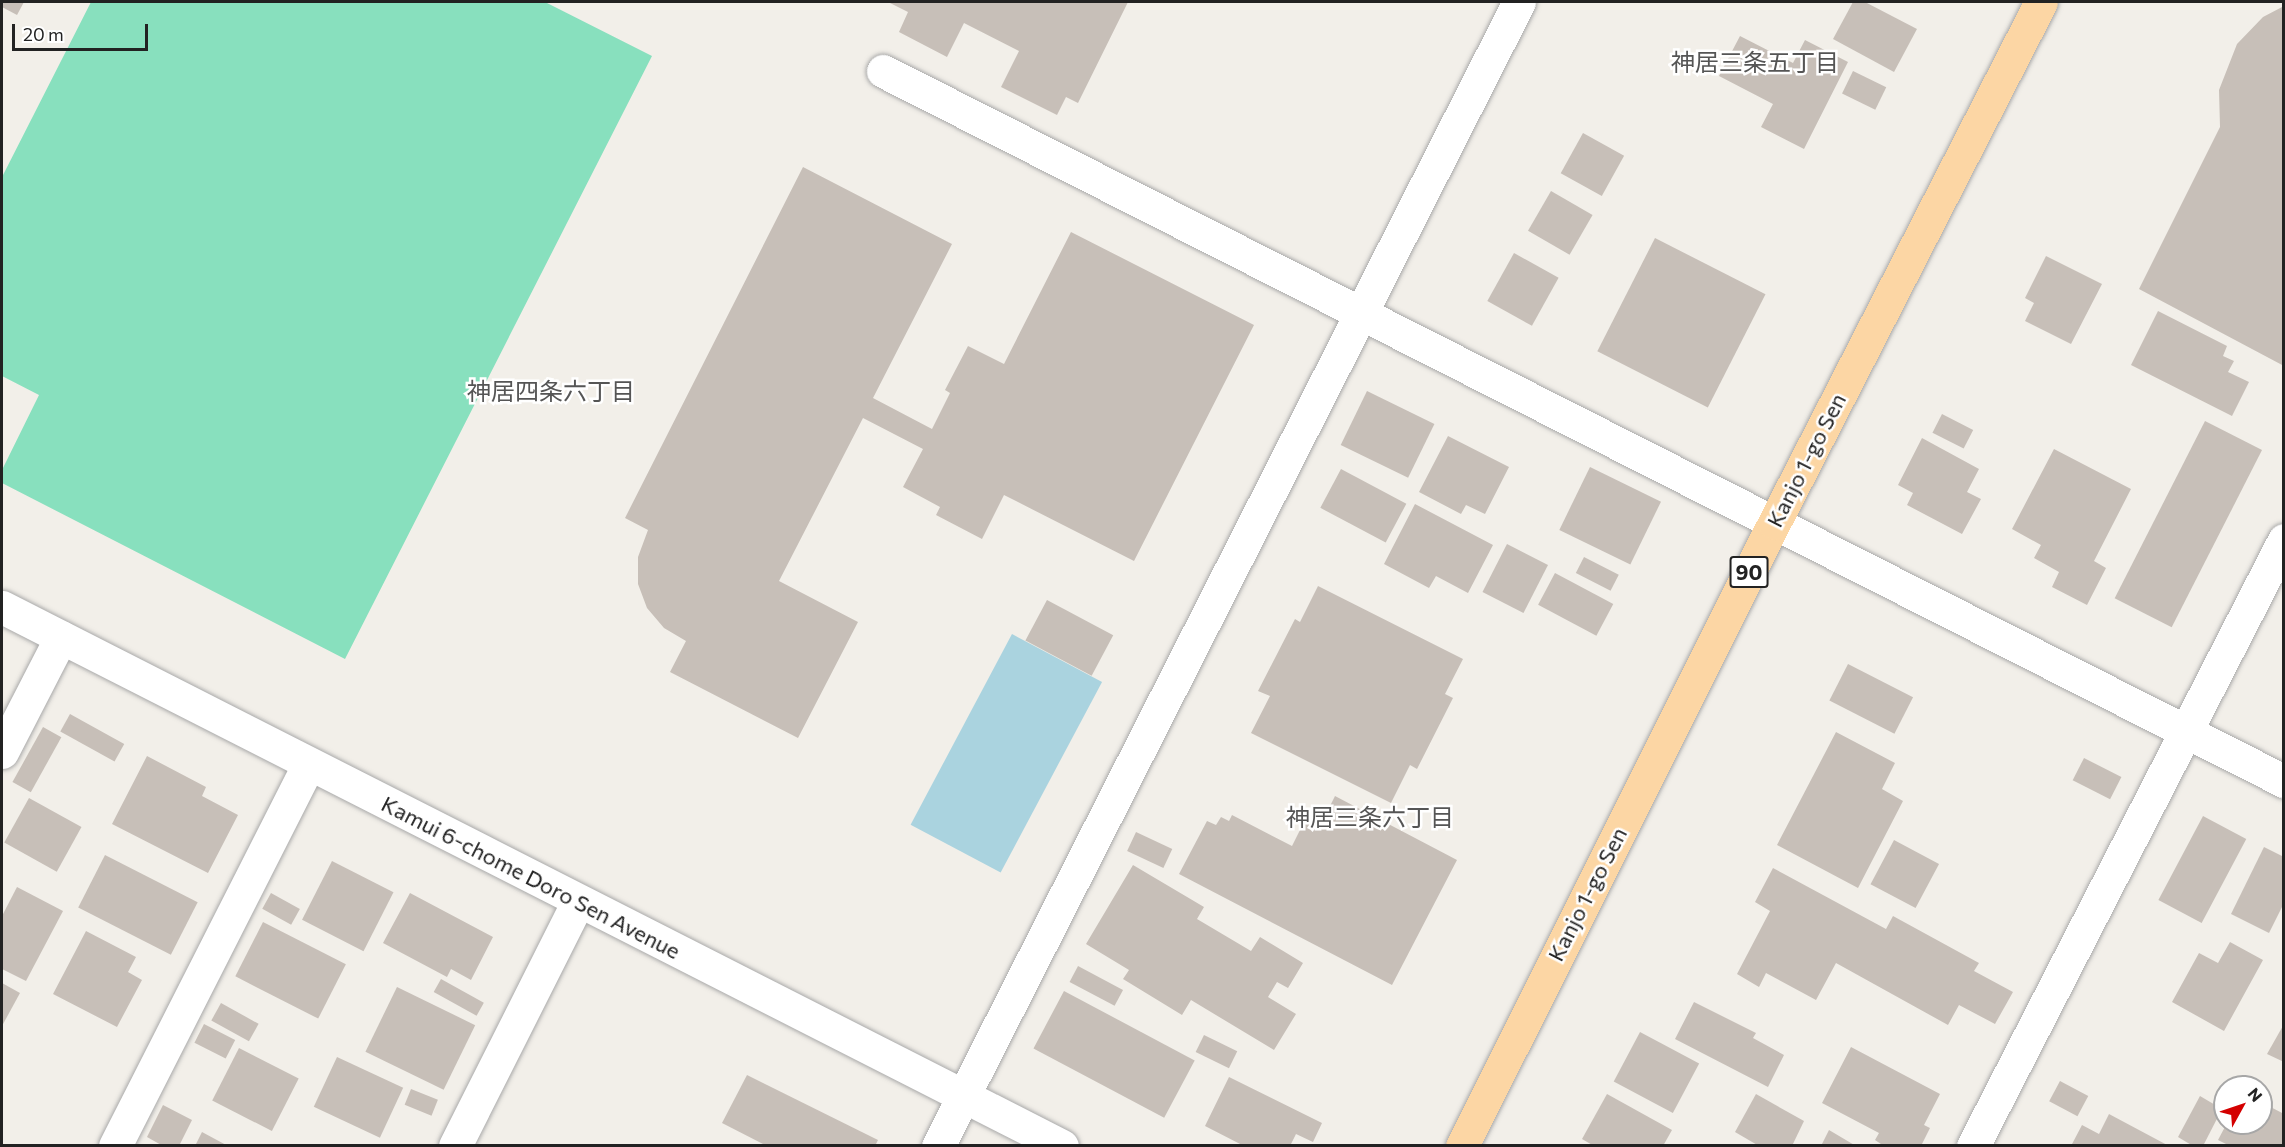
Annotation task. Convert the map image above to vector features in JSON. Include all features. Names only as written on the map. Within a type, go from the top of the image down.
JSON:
[{"type":"main road","name":"Kanjo 1-go Sen","points":[[1462,1146],[1773,523],[2040,2]]},
{"type":"street","points":[[938,1146],[1519,2]]},
{"type":"street","points":[[883,71],[1359,315],[2186,730],[2283,781]]},
{"type":"street","points":[[1973,1146],[2283,540]]},
{"type":"street","name":"Kamui 6-chome Doro Sen Avenue","points":[[2,607],[1062,1146]]},
{"type":"street","points":[[2,752],[60,638]]},
{"type":"street","points":[[115,1146],[309,764]]},
{"type":"street","points":[[454,1146],[578,901]]},
{"type":"green space","points":[[91,2],[545,2],[652,56],[345,659],[2,483],[2,470],[39,395],[2,376],[2,177]]},
{"type":"water","points":[[1012,634],[1102,682],[1001,873],[911,825]]},
{"type":"building","points":[[2,2],[24,2],[17,15],[2,7]]},
{"type":"building","points":[[888,2],[1128,2],[1078,103],[1066,97],[1057,115],[1001,87],[1019,51],[964,23],[947,57],[899,32],[908,12]]},
{"type":"building","points":[[1853,2],[1865,2],[1917,29],[1894,72],[1833,39]]},
{"type":"building","points":[[2284,6],[2284,366],[2139,289],[2220,127],[2219,90],[2237,44],[2263,17]]},
{"type":"building","points":[[1740,36],[1793,63],[1805,40],[1848,62],[1804,149],[1761,127],[1773,104],[1719,76]]},
{"type":"building","points":[[1853,71],[1886,87],[1875,110],[1842,93]]},
{"type":"building","points":[[1583,133],[1624,156],[1602,196],[1561,173]]},
{"type":"building","points":[[803,167],[952,244],[873,398],[932,429],[950,393],[945,390],[968,346],[1004,364],[1071,232],[1254,325],[1134,561],[1004,495],[982,539],[936,515],[940,507],[903,487],[923,449],[863,418],[779,581],[858,622],[798,738],[670,672],[686,641],[664,628],[647,608],[638,584],[638,557],[648,530],[625,518]]},
{"type":"building","points":[[1551,191],[1593,215],[1570,255],[1528,231]]},
{"type":"building","points":[[1655,238],[1765,294],[1708,407],[1597,351]]},
{"type":"building","points":[[1514,253],[1559,278],[1532,326],[1487,301]]},
{"type":"building","points":[[2046,256],[2102,284],[2071,344],[2025,321],[2034,303],[2025,298]]},
{"type":"building","points":[[2158,311],[2227,346],[2223,356],[2234,361],[2228,372],[2249,382],[2232,416],[2131,365]]},
{"type":"building","points":[[1367,391],[1434,424],[1408,478],[1341,445]]},
{"type":"building","points":[[1942,414],[1973,430],[1964,449],[1932,433]]},
{"type":"building","points":[[2205,421],[2262,450],[2172,627],[2115,598]]},
{"type":"building","points":[[1448,436],[1509,467],[1485,514],[1466,505],[1461,514],[1419,492]]},
{"type":"building","points":[[1922,438],[1979,469],[1967,492],[1981,499],[1962,534],[1907,505],[1913,493],[1898,485]]},
{"type":"building","points":[[2054,449],[2131,489],[2094,561],[2106,568],[2087,605],[2052,587],[2059,572],[2034,558],[2041,545],[2012,529]]},
{"type":"building","points":[[1590,467],[1661,502],[1630,565],[1559,530]]},
{"type":"building","points":[[1341,469],[1406,504],[1386,543],[1320,508]]},
{"type":"building","points":[[1415,504],[1493,545],[1468,593],[1436,576],[1429,588],[1384,564]]},
{"type":"building","points":[[1507,544],[1548,565],[1523,613],[1482,592]]},
{"type":"building","points":[[1584,557],[1619,575],[1611,591],[1576,573]]},
{"type":"building","points":[[1555,573],[1613,604],[1596,636],[1538,605]]},
{"type":"building","points":[[1318,586],[1463,659],[1445,694],[1453,698],[1417,769],[1410,765],[1391,803],[1251,733],[1270,696],[1258,691],[1295,619],[1300,622]]},
{"type":"building","points":[[1047,600],[1113,635],[1092,676],[1025,641]]},
{"type":"building","points":[[1848,664],[1913,697],[1894,734],[1829,701]]},
{"type":"building","points":[[70,714],[124,744],[115,762],[60,731]]},
{"type":"building","points":[[43,727],[61,737],[31,792],[12,782]]},
{"type":"building","points":[[1836,732],[1895,763],[1882,789],[1903,801],[1858,888],[1777,845]]},
{"type":"building","points":[[147,756],[206,787],[202,796],[238,815],[208,873],[112,824]]},
{"type":"building","points":[[2084,758],[2121,777],[2110,799],[2073,780]]},
{"type":"building","points":[[1335,796],[1457,860],[1392,985],[1179,874],[1207,821],[1216,825],[1221,817],[1229,821],[1232,815],[1292,846],[1312,806],[1326,814]]},
{"type":"building","points":[[29,798],[81,827],[57,872],[4,843]]},
{"type":"building","points":[[2203,816],[2246,839],[2202,923],[2158,900]]},
{"type":"building","points":[[1136,832],[1172,849],[1163,868],[1127,851]]},
{"type":"building","points":[[1894,840],[1939,864],[1916,908],[1871,884]]},
{"type":"building","points":[[2264,847],[2284,857],[2284,903],[2269,933],[2231,914]]},
{"type":"building","points":[[105,855],[198,902],[171,955],[78,908]]},
{"type":"building","points":[[332,861],[393,892],[364,951],[302,920]]},
{"type":"building","points":[[1133,865],[1204,907],[1197,919],[1251,951],[1260,937],[1303,963],[1288,988],[1277,982],[1268,997],[1296,1014],[1274,1050],[1191,1000],[1182,1015],[1123,979],[1129,970],[1086,944]]},
{"type":"building","points":[[1773,868],[1886,929],[1893,916],[1979,963],[1974,971],[2013,992],[1995,1024],[1959,1005],[1948,1025],[1836,963],[1816,1000],[1766,973],[1759,987],[1737,974],[1770,911],[1755,902]]},
{"type":"building","points":[[17,887],[63,911],[26,981],[2,969],[2,916]]},
{"type":"building","points":[[271,893],[300,909],[291,925],[262,909]]},
{"type":"building","points":[[410,893],[493,937],[471,980],[451,969],[447,977],[383,943]]},
{"type":"building","points":[[263,922],[346,964],[318,1019],[235,976]]},
{"type":"building","points":[[86,931],[136,957],[128,972],[142,980],[117,1027],[53,994]]},
{"type":"building","points":[[2230,942],[2263,960],[2224,1031],[2172,1002],[2199,953],[2218,963]]},
{"type":"building","points":[[1078,966],[1123,990],[1115,1006],[1070,982]]},
{"type":"building","points":[[441,979],[484,1003],[477,1016],[434,992]]},
{"type":"building","points":[[2,983],[20,993],[2,1026]]},
{"type":"building","points":[[397,987],[475,1025],[444,1090],[365,1052]]},
{"type":"building","points":[[1064,991],[1195,1060],[1164,1118],[1033,1048]]},
{"type":"building","points":[[1694,1002],[1756,1033],[1753,1038],[1784,1055],[1768,1087],[1675,1039]]},
{"type":"building","points":[[221,1003],[259,1024],[249,1041],[211,1020]]},
{"type":"building","points":[[204,1024],[235,1040],[226,1059],[194,1043]]},
{"type":"building","points":[[2284,1024],[2284,1062],[2267,1054]]},
{"type":"building","points":[[1640,1032],[1699,1063],[1673,1113],[1614,1081]]},
{"type":"building","points":[[1204,1035],[1237,1051],[1229,1068],[1196,1052]]},
{"type":"building","points":[[1851,1047],[1940,1094],[1924,1125],[1930,1128],[1921,1146],[1884,1146],[1875,1140],[1879,1133],[1822,1103]]},
{"type":"building","points":[[239,1048],[299,1078],[272,1131],[212,1101]]},
{"type":"building","points":[[337,1057],[403,1088],[380,1138],[314,1107]]},
{"type":"building","points":[[747,1075],[878,1140],[875,1146],[767,1146],[722,1123]]},
{"type":"building","points":[[1229,1077],[1322,1123],[1313,1142],[1296,1134],[1290,1146],[1244,1146],[1205,1126]]},
{"type":"building","points":[[2060,1081],[2088,1096],[2077,1116],[2049,1101]]},
{"type":"building","points":[[411,1089],[438,1100],[432,1116],[405,1105]]},
{"type":"building","points":[[1607,1094],[1672,1130],[1663,1146],[1594,1146],[1582,1139]]},
{"type":"building","points":[[1756,1094],[1804,1121],[1792,1146],[1759,1146],[1735,1132]]},
{"type":"building","points":[[2200,1096],[2213,1104],[2213,1127],[2203,1146],[2193,1146],[2178,1137]]},
{"type":"building","points":[[163,1105],[192,1120],[179,1146],[163,1146],[147,1137]]},
{"type":"building","points":[[2273,1108],[2284,1114],[2284,1146],[2230,1146],[2218,1140],[2221,1135],[2273,1135]]},
{"type":"building","points":[[2109,1114],[2169,1146],[2071,1146],[2082,1125],[2099,1134]]},
{"type":"building","points":[[1829,1130],[1856,1146],[1821,1146]]},
{"type":"building","points":[[202,1132],[228,1146],[195,1146]]},
{"type":"district","name":"神居三条五丁目","points":[[1755,62]]},
{"type":"district","name":"神居四条六丁目","points":[[551,391]]},
{"type":"district","name":"神居三条六丁目","points":[[1370,817]]}]
